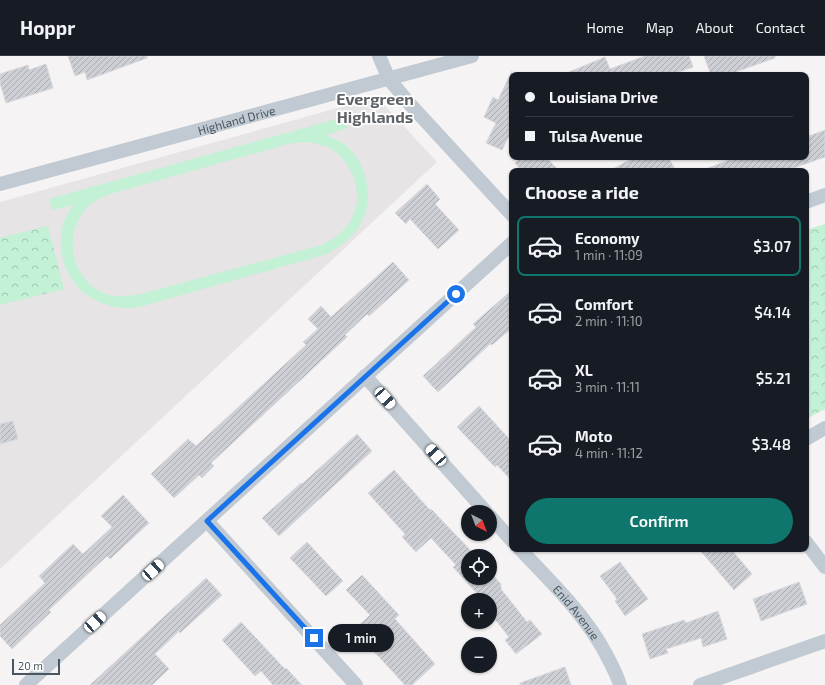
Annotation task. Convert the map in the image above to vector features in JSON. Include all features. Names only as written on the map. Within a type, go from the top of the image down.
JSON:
[{"type":"street","points":[[379,56],[389,79],[408,102],[509,212]]},
{"type":"street","name":"Highland Drive","points":[[0,184],[472,56]]},
{"type":"street","points":[[809,201],[825,195]]},
{"type":"street","points":[[26,685],[509,246]]},
{"type":"street","points":[[365,376],[480,505]]},
{"type":"street","points":[[809,437],[825,428]]},
{"type":"street","points":[[207,521],[356,685]]},
{"type":"street","points":[[497,524],[509,538]]},
{"type":"street","points":[[809,546],[825,567]]},
{"type":"street","name":"Enid Avenue","points":[[523,552],[574,606],[599,640],[617,675],[620,685]]},
{"type":"street","points":[[700,685],[825,641]]},
{"type":"shaded area","points":[[377,97],[437,162],[0,569],[0,202]]},
{"type":"green space","points":[[344,117],[347,128],[326,135],[343,143],[352,151],[359,161],[367,185],[368,197],[363,221],[356,231],[339,247],[327,254],[143,306],[126,308],[106,305],[92,299],[72,280],[66,268],[62,254],[61,239],[63,224],[73,205],[52,210],[49,199]],"holes":[[[310,142],[328,147],[345,161],[355,181],[357,192],[357,203],[354,214],[348,224],[340,233],[326,243],[137,295],[119,296],[106,294],[90,284],[81,274],[73,250],[73,237],[83,212],[93,202],[110,194],[292,143]]]},
{"type":"green space","points":[[825,224],[825,409],[809,417],[809,229]]},
{"type":"green space","points":[[48,226],[64,289],[0,305],[0,238]]},
{"type":"building","points":[[68,56],[147,56],[147,58],[87,80],[85,72],[75,76]]},
{"type":"building","points":[[645,56],[689,56],[693,67],[679,72],[569,72],[605,57],[610,69]]},
{"type":"building","points":[[704,56],[775,56],[775,58],[735,72],[710,72]]},
{"type":"building","points":[[46,64],[53,88],[6,103],[0,83],[0,74],[28,65],[29,70]]},
{"type":"building","points":[[509,77],[509,136],[502,150],[486,143],[496,123],[484,117],[493,97],[498,100]]},
{"type":"building","points":[[825,130],[825,157],[794,168],[708,168],[729,160],[809,160],[809,136]]},
{"type":"building","points":[[518,160],[549,160],[556,168],[519,168],[515,163]]},
{"type":"building","points":[[629,160],[670,160],[674,168],[615,168]]},
{"type":"building","points":[[427,184],[440,199],[435,204],[459,230],[438,249],[410,219],[406,224],[395,213]]},
{"type":"building","points":[[393,262],[409,280],[369,316],[367,314],[345,335],[347,337],[211,463],[214,466],[202,478],[199,475],[174,498],[151,474],[188,439],[196,446],[306,345],[303,342],[318,329],[308,319],[321,306],[331,317]]},
{"type":"building","points":[[509,293],[509,331],[492,345],[490,344],[438,392],[423,376],[476,327],[473,324]]},
{"type":"building","points":[[479,406],[509,439],[509,478],[497,465],[495,467],[457,427]]},
{"type":"building","points":[[13,421],[18,439],[0,444],[0,424]]},
{"type":"building","points":[[357,434],[372,451],[279,536],[262,518]]},
{"type":"building","points":[[394,470],[430,510],[431,509],[469,549],[461,549],[461,576],[453,567],[456,565],[431,538],[416,552],[402,537],[405,534],[368,493]]},
{"type":"building","points":[[123,495],[149,523],[110,559],[107,556],[49,610],[51,612],[12,649],[0,636],[0,625],[45,583],[39,576],[73,544],[83,554],[112,527],[101,516]]},
{"type":"building","points":[[307,542],[343,581],[326,596],[290,558]]},
{"type":"building","points":[[702,552],[734,552],[752,574],[734,590]]},
{"type":"building","points":[[620,562],[648,599],[625,616],[615,601],[617,599],[600,576]]},
{"type":"building","points":[[362,575],[399,615],[395,619],[435,664],[412,685],[405,685],[354,630],[370,615],[346,590]]},
{"type":"building","points":[[206,578],[222,595],[180,633],[179,631],[155,654],[169,669],[152,685],[90,685]]},
{"type":"building","points":[[497,580],[501,584],[501,589],[527,622],[530,620],[542,634],[516,654],[505,640],[509,637],[497,622],[497,593],[477,593],[469,585],[497,585]]},
{"type":"building","points":[[799,582],[807,604],[761,621],[753,599]]},
{"type":"building","points":[[718,611],[727,639],[703,647],[701,638],[666,649],[668,653],[650,659],[642,634],[684,620],[686,623]]},
{"type":"building","points":[[241,622],[302,685],[273,685],[261,671],[255,676],[222,640]]},
{"type":"building","points":[[565,667],[571,685],[520,685],[520,683]]},
{"type":"district","name":"Evergreen Highlands","points":[[375,107]]},
{"type":"route","points":[[314,638],[207,521],[456,294]]}]
